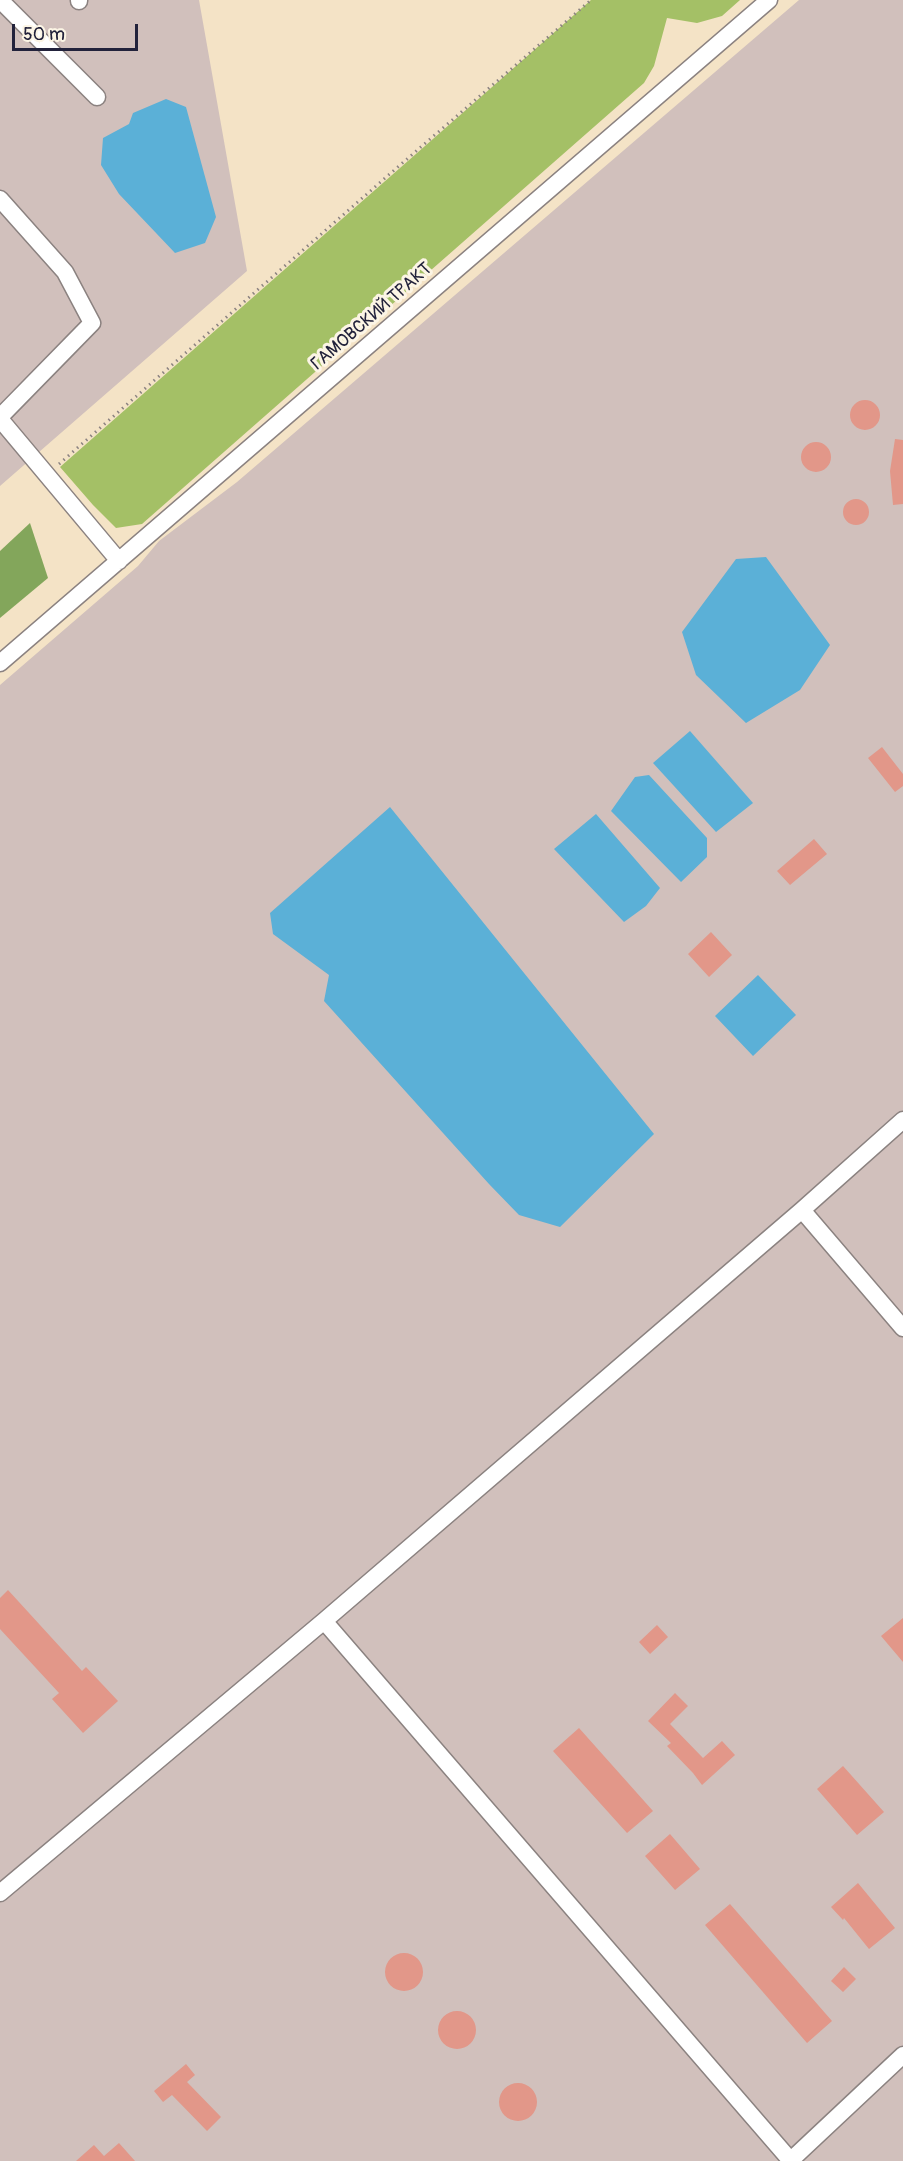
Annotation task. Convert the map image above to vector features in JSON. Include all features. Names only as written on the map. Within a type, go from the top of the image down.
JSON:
[{"type":"street","name":"ГАМОВСКИЙ ТРАКТ","points":[[0,663],[769,0]]},
{"type":"street","points":[[1,4],[97,98]]},
{"type":"street","points":[[0,199],[65,272],[92,323],[0,418],[119,561]]},
{"type":"street","points":[[0,1893],[324,1621],[802,1210],[903,1120]]},
{"type":"street","points":[[802,1210],[903,1328]]},
{"type":"street","points":[[324,1621],[790,2161],[903,2055]]},
{"type":"path","points":[[47,473],[591,0]]},
{"type":"shaded area","points":[[0,0],[199,0],[247,271],[0,486]]},
{"type":"shaded area","points":[[799,0],[903,0],[903,2161],[0,2161],[0,685],[138,566],[159,541],[237,482]]},
{"type":"green space","points":[[591,0],[740,0],[722,16],[697,23],[667,18],[654,66],[644,83],[142,524],[116,528],[60,467]]},
{"type":"green space","points":[[30,523],[48,578],[0,618],[0,551]]},
{"type":"water","points":[[166,99],[186,107],[216,217],[205,243],[175,253],[119,194],[101,165],[103,138],[129,124],[133,113]]},
{"type":"water","points":[[766,557],[830,645],[800,690],[746,723],[696,675],[682,632],[736,559]]},
{"type":"water","points":[[690,731],[753,803],[716,832],[653,763]]},
{"type":"water","points":[[649,775],[707,838],[707,857],[681,882],[611,811],[635,777]]},
{"type":"water","points":[[390,807],[654,1134],[560,1227],[519,1215],[324,1001],[329,975],[273,934],[270,913]]},
{"type":"water","points":[[596,814],[660,888],[646,906],[624,922],[554,849]]},
{"type":"water","points":[[758,975],[796,1015],[753,1056],[715,1016]]},
{"type":"building","points":[[865,400],[875,405],[880,415],[875,425],[865,430],[855,425],[850,415],[855,405]]},
{"type":"building","points":[[895,439],[903,440],[903,504],[893,505],[890,471]]},
{"type":"building","points":[[816,442],[826,447],[831,457],[826,467],[816,472],[806,467],[801,457],[806,447]]},
{"type":"building","points":[[856,499],[865,503],[869,512],[865,521],[856,525],[847,521],[843,512],[847,503]]},
{"type":"building","points":[[882,747],[903,774],[903,786],[895,792],[868,758]]},
{"type":"building","points":[[814,839],[827,854],[790,885],[777,871]]},
{"type":"building","points":[[711,932],[732,955],[709,977],[688,954]]},
{"type":"building","points":[[8,1590],[82,1671],[86,1667],[118,1701],[83,1733],[52,1699],[59,1693],[0,1629],[0,1598]]},
{"type":"building","points":[[903,1618],[903,1662],[881,1636]]},
{"type":"building","points":[[657,1625],[668,1637],[650,1654],[639,1642]]},
{"type":"building","points":[[675,1693],[688,1706],[670,1724],[703,1758],[722,1741],[735,1755],[702,1785],[667,1746],[671,1743],[648,1721]]},
{"type":"building","points":[[579,1728],[653,1811],[627,1833],[553,1751]]},
{"type":"building","points":[[843,1766],[884,1812],[857,1835],[817,1789]]},
{"type":"building","points":[[670,1834],[700,1869],[675,1890],[645,1856]]},
{"type":"building","points":[[858,1883],[895,1928],[869,1949],[844,1918],[843,1920],[831,1907]]},
{"type":"building","points":[[730,1904],[832,2021],[807,2043],[705,1925]]},
{"type":"building","points":[[404,1953],[417,1959],[423,1972],[417,1985],[404,1991],[391,1985],[385,1972],[391,1959]]},
{"type":"building","points":[[844,1967],[856,1979],[843,1992],[831,1981]]},
{"type":"building","points":[[457,2011],[470,2017],[476,2030],[470,2043],[457,2049],[444,2043],[438,2030],[444,2017]]},
{"type":"building","points":[[186,2064],[195,2075],[187,2082],[221,2117],[207,2131],[172,2095],[163,2102],[154,2091]]},
{"type":"building","points":[[518,2083],[531,2089],[537,2102],[531,2115],[518,2121],[505,2115],[499,2102],[505,2089]]},
{"type":"building","points":[[119,2143],[135,2161],[76,2161],[94,2145],[104,2156]]}]
